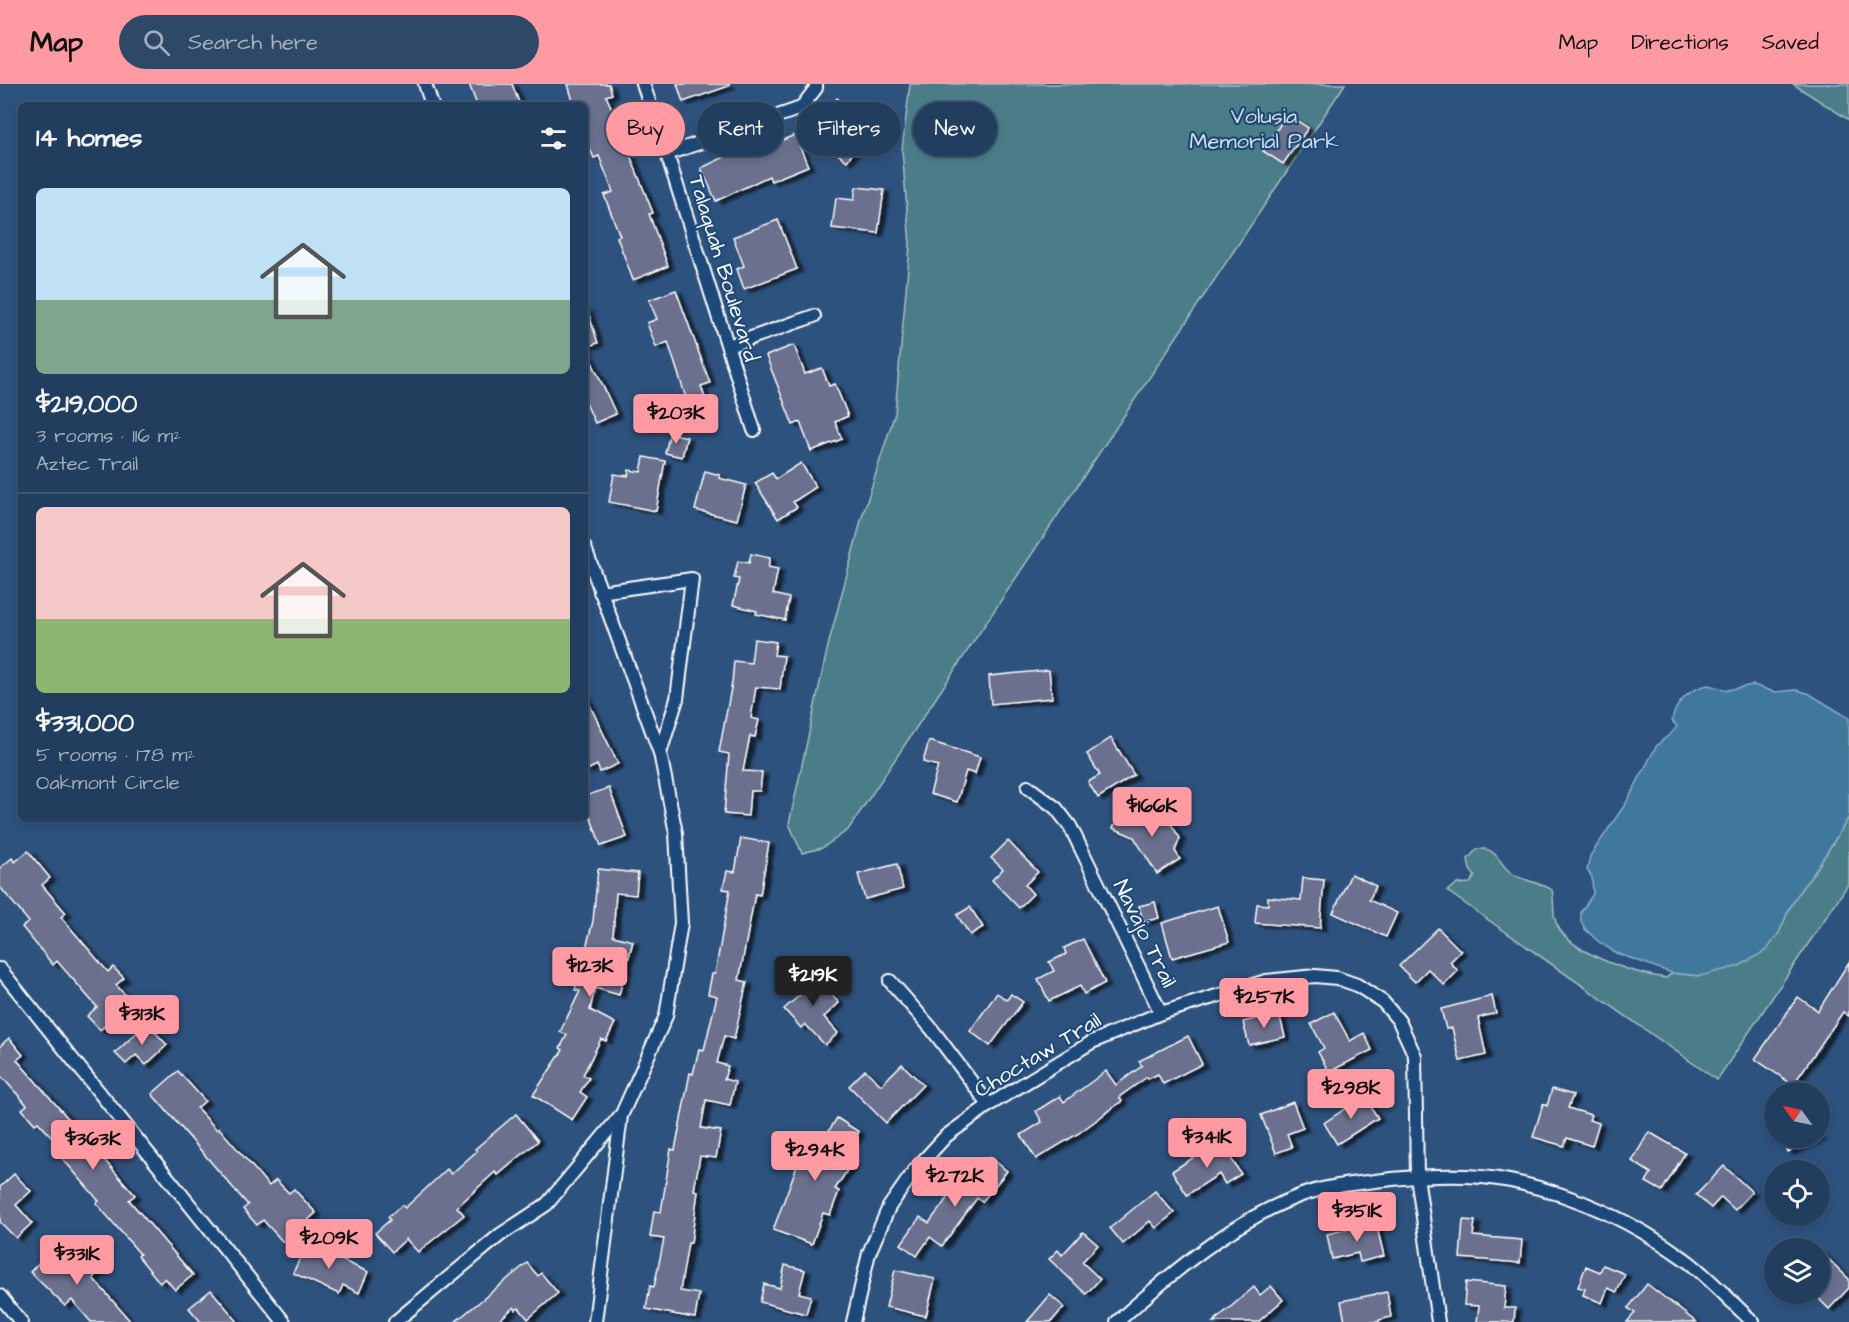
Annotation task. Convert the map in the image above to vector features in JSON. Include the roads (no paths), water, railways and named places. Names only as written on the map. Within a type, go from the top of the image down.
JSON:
[{"type":"street","points":[[425,84],[431,102]]},
{"type":"street","name":"Talaquah Boulevard","points":[[643,84],[649,102]]},
{"type":"street","points":[[685,148],[801,108],[816,88],[816,84]]},
{"type":"street","name":"Talaquah Boulevard","points":[[669,156],[754,430]]},
{"type":"street","points":[[728,346],[814,316]]},
{"type":"street","points":[[395,1322],[500,1235],[547,1204],[621,1116],[666,1016],[681,923],[676,833],[660,753],[588,557]]},
{"type":"street","points":[[600,592],[692,579],[677,699],[660,753]]},
{"type":"street","name":"Navajo Trail","points":[[1028,787],[1056,808],[1070,826],[1161,1013]]},
{"type":"street","points":[[0,969],[284,1322]]},
{"type":"street","name":"Choctaw Trail","points":[[853,1322],[869,1253],[889,1207],[914,1171],[946,1136],[989,1105],[1092,1042],[1161,1013],[1266,981],[1316,976],[1337,978],[1357,985],[1383,1002],[1399,1021],[1415,1056],[1417,1176],[1438,1322]]},
{"type":"street","points":[[890,981],[931,1028],[989,1105]]},
{"type":"street","points":[[596,1322],[621,1116]]},
{"type":"street","points":[[1117,1322],[1179,1268],[1255,1217],[1300,1196],[1353,1184],[1417,1176],[1459,1176],[1508,1180],[1561,1195],[1632,1225],[1688,1261],[1753,1322]]},
{"type":"street","points":[[0,1296],[21,1322]]},
{"type":"water","points":[[1708,685],[1727,690],[1753,685],[1775,692],[1796,690],[1808,693],[1849,718],[1849,817],[1814,873],[1801,889],[1779,933],[1767,950],[1739,966],[1700,976],[1672,973],[1616,953],[1585,929],[1581,921],[1581,912],[1593,894],[1592,877],[1587,870],[1590,856],[1626,803],[1656,747],[1677,726],[1672,721],[1680,702],[1696,689]]},
{"type":"park label","name":"Volusia Memorial Park","points":[[1264,128]]}]
